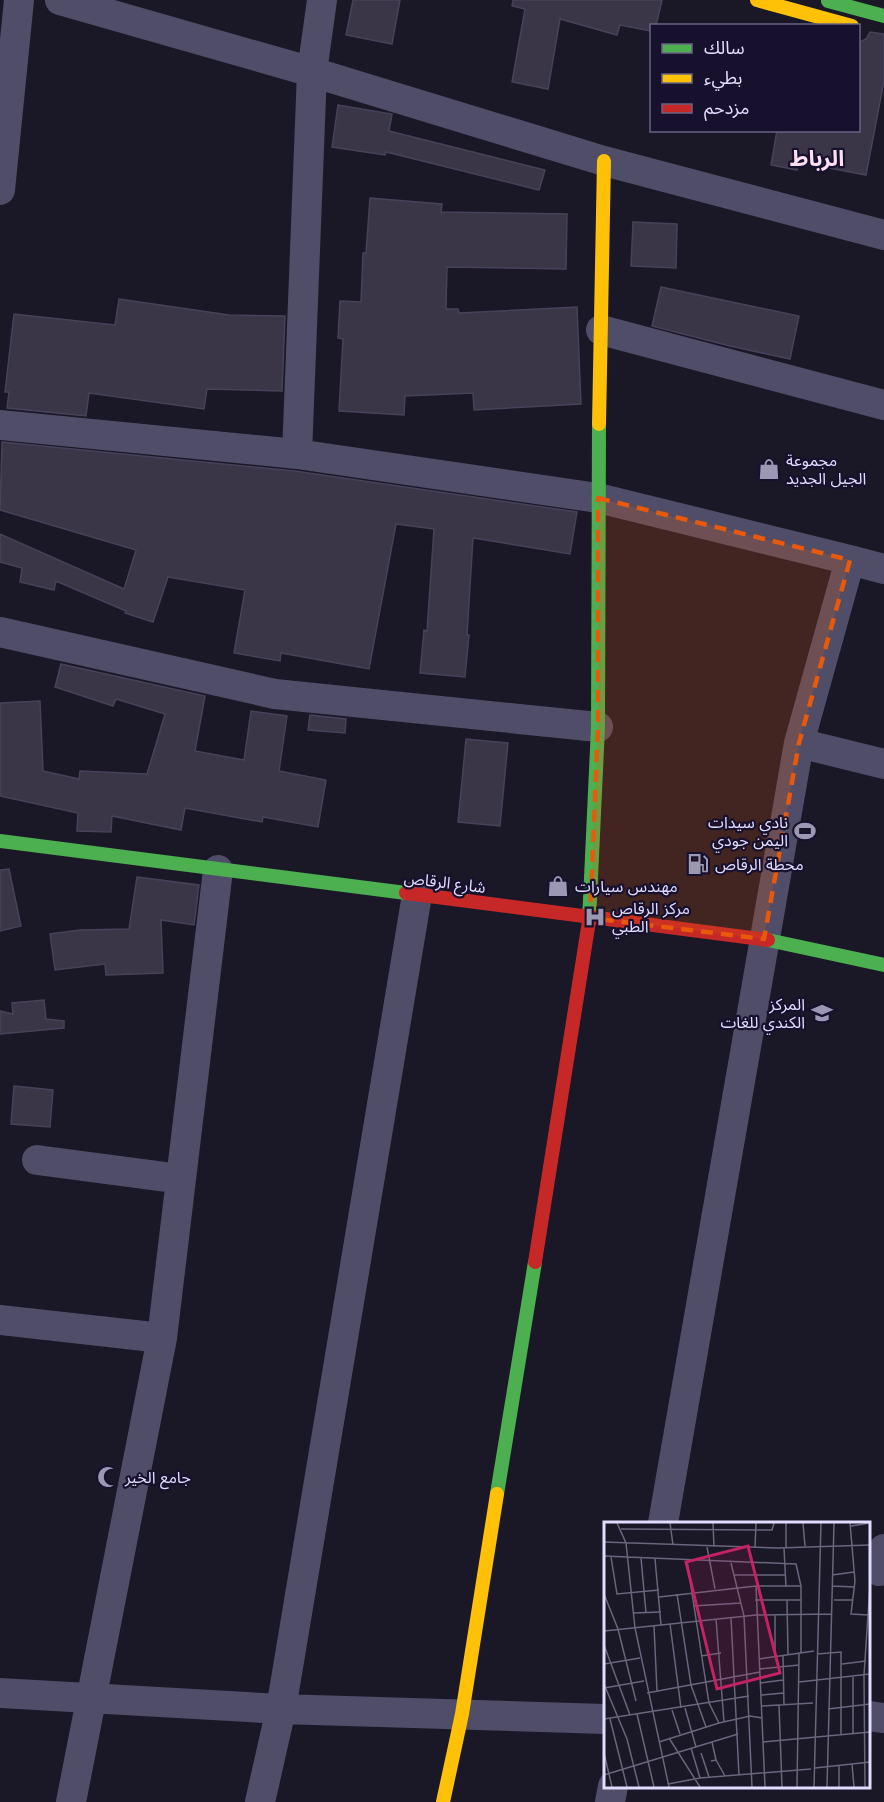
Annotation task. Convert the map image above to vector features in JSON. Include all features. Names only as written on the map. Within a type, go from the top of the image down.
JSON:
[{"type":"street","points":[[0,190],[19,0]]},
{"type":"street","points":[[60,0],[312,72],[603,160],[884,235]]},
{"type":"street","points":[[297,454],[312,72],[322,0]]},
{"type":"street","points":[[757,0],[845,24]]},
{"type":"street","points":[[824,0],[884,16]]},
{"type":"street","points":[[443,1802],[462,1714],[590,918],[598,727],[598,498],[603,160]]},
{"type":"street","points":[[601,330],[884,405]]},
{"type":"street","points":[[0,425],[297,454],[598,498],[884,569]]},
{"type":"street","points":[[663,1522],[799,743],[850,560]]},
{"type":"street","points":[[0,632],[275,694],[598,727]]},
{"type":"street","points":[[799,743],[884,764]]},
{"type":"street","name":"شارع الرقاص","points":[[0,841],[764,939],[884,965]]},
{"type":"street","points":[[71,1802],[162,1338],[218,870]]},
{"type":"street","points":[[260,1802],[281,1709],[417,895]]},
{"type":"street","points":[[37,1160],[181,1179]]},
{"type":"street","points":[[0,1320],[162,1338]]},
{"type":"street","points":[[0,1693],[281,1709],[604,1719]]},
{"type":"street","points":[[869,1716],[884,1718]]},
{"type":"street","points":[[610,1802],[613,1787]]},
{"type":"highlighted area","points":[[598,498],[850,560],[799,743],[764,939],[590,918],[598,727]]},
{"type":"building","points":[[353,0],[400,0],[392,44],[346,35]]},
{"type":"building","points":[[513,0],[662,0],[656,24],[650,24],[650,31],[620,25],[617,35],[560,19],[548,89],[512,82],[525,9],[512,6]]},
{"type":"building","points":[[870,32],[884,34],[884,81],[866,175],[798,162],[797,170],[771,165],[777,132],[860,132],[860,42],[866,39]]},
{"type":"building","points":[[338,105],[392,114],[389,131],[545,170],[539,190],[386,152],[385,155],[332,147]]},
{"type":"building","points":[[370,198],[442,204],[441,212],[567,214],[566,269],[447,267],[446,309],[458,309],[459,313],[577,307],[581,404],[474,410],[473,393],[405,396],[404,415],[339,411],[343,339],[338,338],[340,301],[361,302],[363,253],[366,253]]},
{"type":"building","points":[[633,222],[677,224],[676,268],[631,266]]},
{"type":"building","points":[[661,287],[799,316],[790,359],[652,326]]},
{"type":"building","points":[[119,299],[229,315],[285,316],[282,391],[207,389],[204,409],[89,393],[86,416],[7,408],[9,392],[5,392],[14,314],[115,325]]},
{"type":"building","points":[[2,442],[295,471],[577,512],[570,554],[473,538],[465,677],[420,673],[424,630],[427,631],[434,529],[396,524],[369,669],[281,653],[280,661],[234,653],[245,590],[168,577],[153,622],[125,613],[126,611],[56,581],[54,590],[20,582],[22,568],[0,562],[0,534],[124,589],[136,550],[0,510]]},
{"type":"building","points":[[61,664],[205,696],[195,751],[244,760],[251,711],[287,716],[279,771],[326,780],[318,827],[263,817],[262,822],[185,808],[181,830],[112,816],[111,832],[77,831],[78,813],[0,796],[0,703],[40,701],[43,771],[79,779],[80,771],[147,774],[165,714],[116,699],[113,706],[55,687]]},
{"type":"building","points":[[310,715],[346,719],[345,733],[308,730]]},
{"type":"building","points":[[466,739],[508,743],[500,826],[458,822]]},
{"type":"building","points":[[9,869],[21,926],[0,931],[0,870]]},
{"type":"building","points":[[137,877],[199,885],[194,925],[161,920],[163,973],[106,975],[105,964],[55,970],[50,934],[80,930],[129,929]]},
{"type":"building","points":[[44,1000],[46,1019],[64,1021],[64,1028],[0,1034],[0,1011],[13,1014],[12,1003]]},
{"type":"building","points":[[14,1086],[53,1090],[50,1127],[11,1124]]},
{"type":"traffic: fast","points":[[828,1],[884,16]]},
{"type":"traffic: fast","points":[[589,921],[598,727],[599,424]]},
{"type":"traffic: fast","points":[[0,841],[406,893]]},
{"type":"traffic: fast","points":[[768,940],[884,965]]},
{"type":"traffic: fast","points":[[497,1494],[535,1262]]},
{"type":"traffic: slow","points":[[757,0],[845,24]]},
{"type":"traffic: slow","points":[[599,424],[604,161]]},
{"type":"traffic: slow","points":[[443,1802],[462,1714],[497,1494]]},
{"type":"traffic: jam","points":[[406,893],[768,940]]},
{"type":"traffic: jam","points":[[535,1262],[589,921]]},
{"type":"place","name":"مجموعة الجيل الجديد","points":[[769,469]]},
{"type":"place","name":"نادي سيدات اليمن جودي","points":[[805,831]]},
{"type":"place","name":"محطة الرقاص","points":[[698,864]]},
{"type":"place","name":"مهندس سيارات","points":[[558,886]]},
{"type":"place","name":"مركز الرقاص الطبي","points":[[595,917]]},
{"type":"place","name":"المركز الكندي للغات","points":[[822,1013]]},
{"type":"place","name":"جامع الخير","points":[[108,1477]]},
{"type":"district","name":"الرباط","points":[[817,158]]}]
